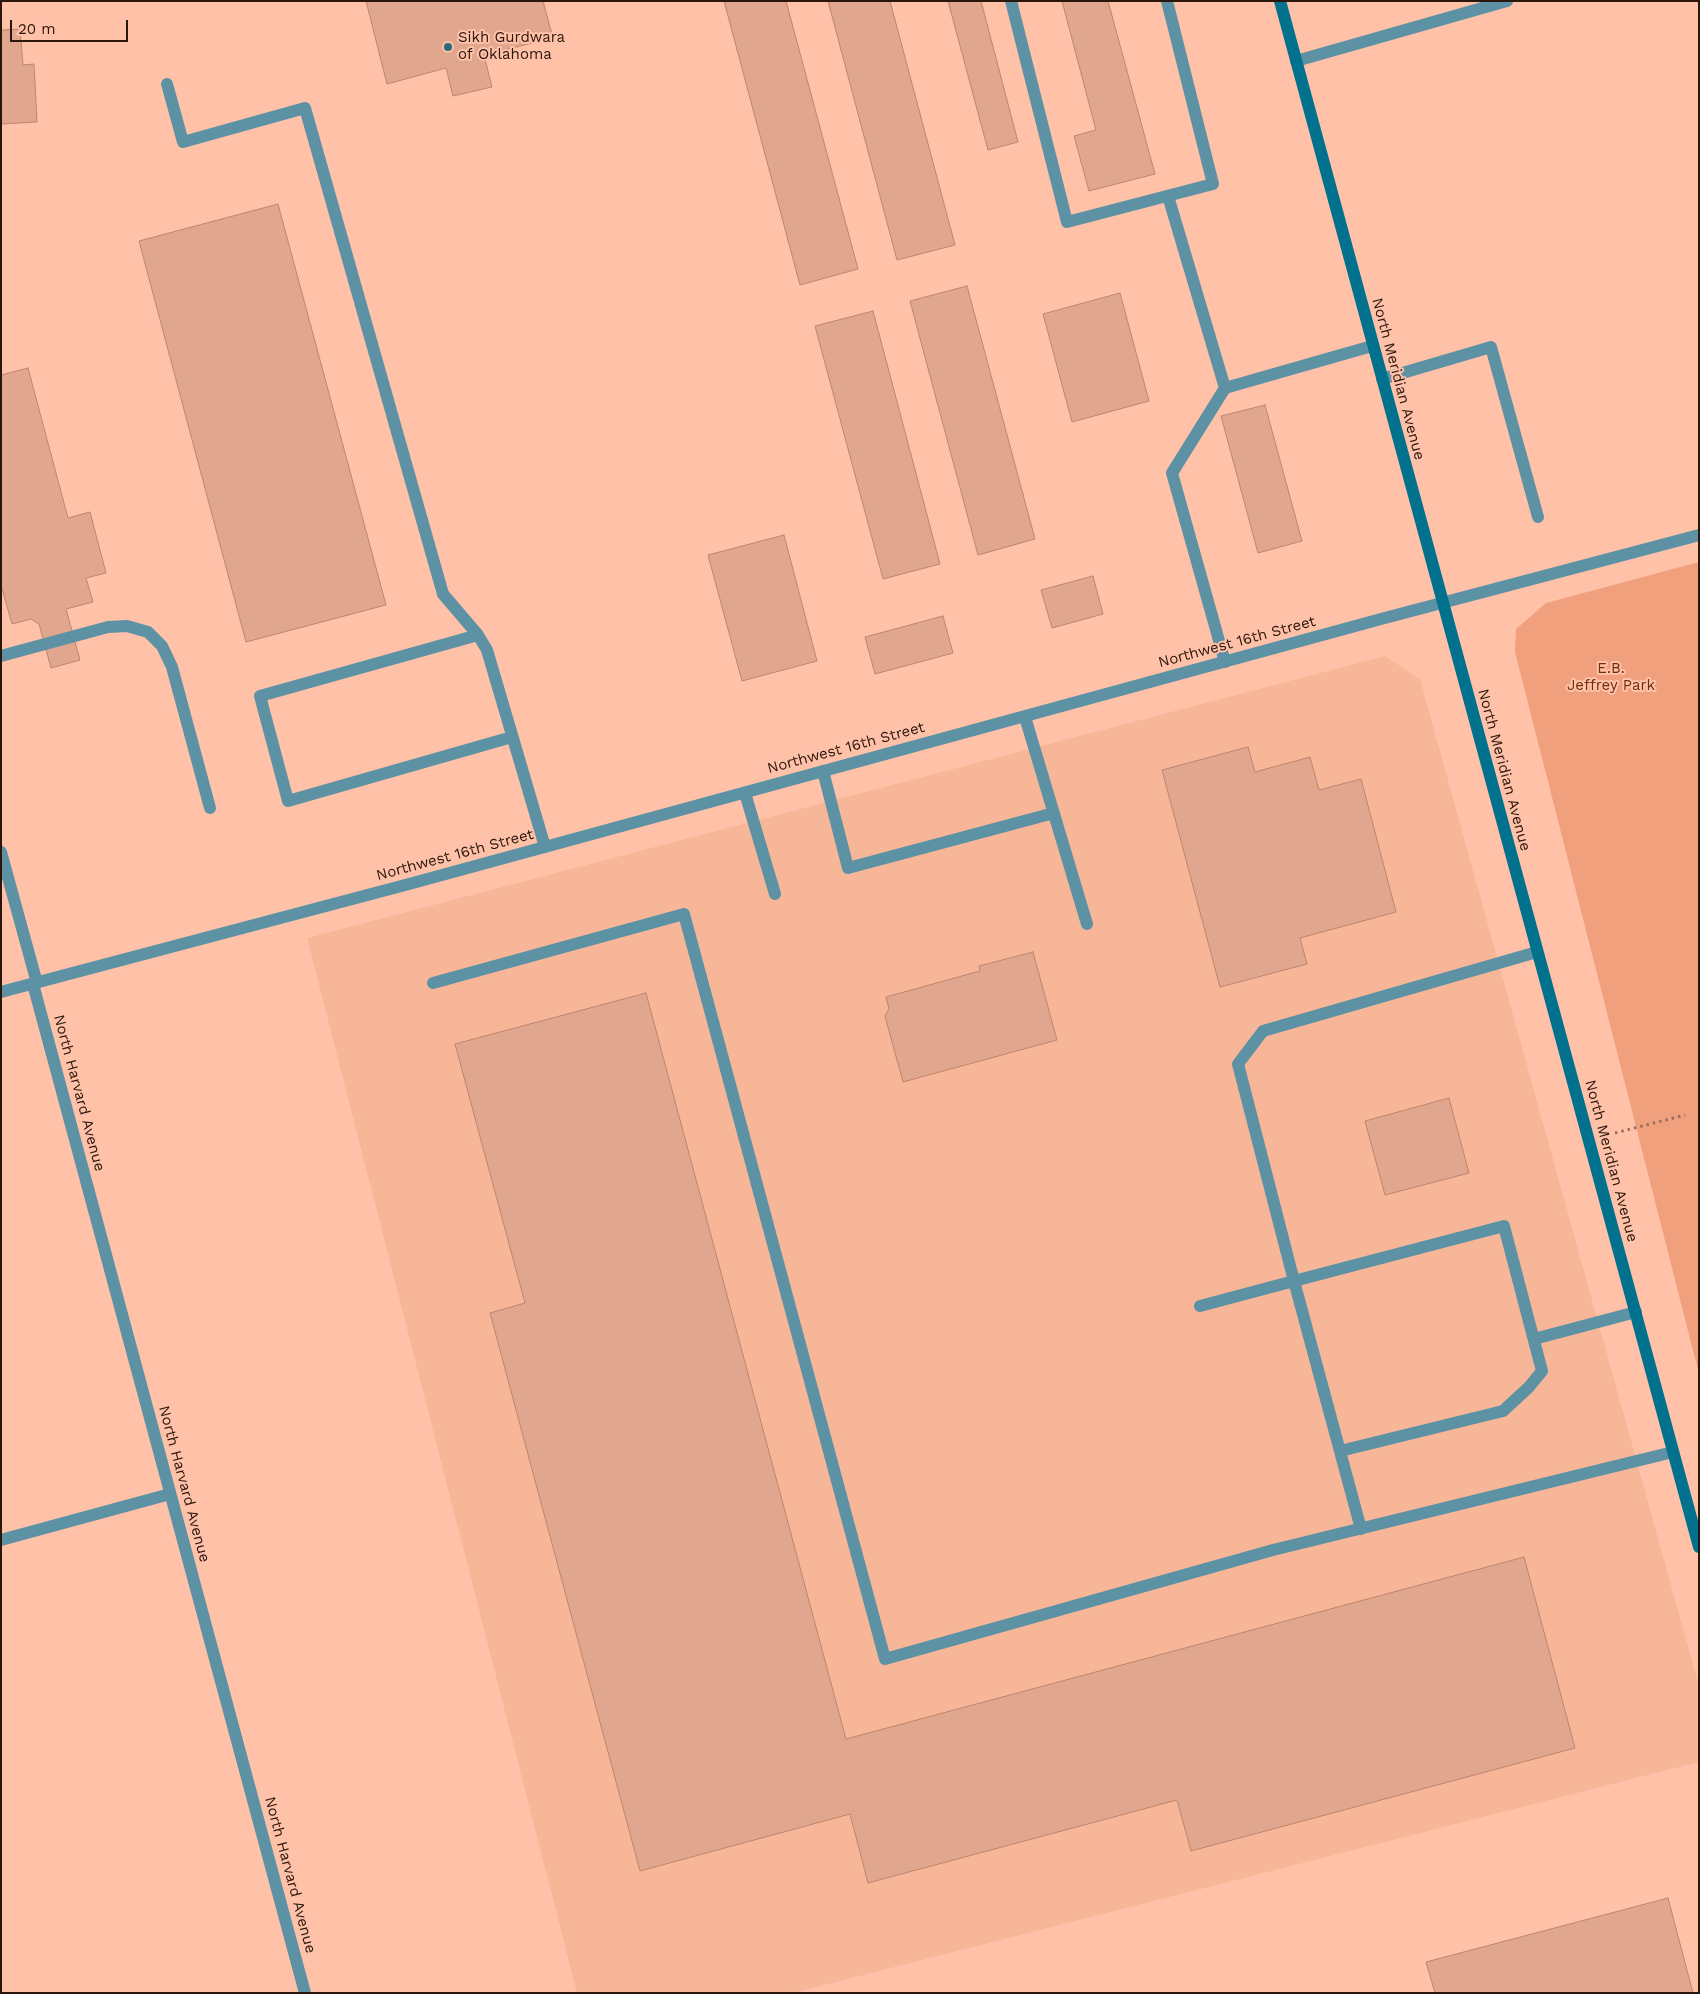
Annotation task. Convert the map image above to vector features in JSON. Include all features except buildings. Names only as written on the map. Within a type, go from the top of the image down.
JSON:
[{"type":"main road","name":"North Meridian Avenue","points":[[1280,1],[1536,952],[1699,1547]]},
{"type":"street","points":[[1010,1],[1067,222],[1213,184],[1166,1]]},
{"type":"street","points":[[1296,61],[1507,1]]},
{"type":"street","points":[[166,84],[183,142],[305,108],[443,594],[478,635],[487,650],[545,847]]},
{"type":"street","points":[[1168,196],[1225,388]]},
{"type":"street","points":[[1225,662],[1172,474],[1225,388],[1372,346]]},
{"type":"street","points":[[1382,379],[1491,347],[1538,517]]},
{"type":"street","name":"Northwest 16th Street","points":[[1,992],[1699,535]]},
{"type":"street","points":[[1,656],[108,627],[127,626],[148,632],[162,646],[172,667],[210,808]]},
{"type":"street","points":[[478,635],[260,696],[288,801],[512,737]]},
{"type":"street","points":[[1025,716],[1087,924]]},
{"type":"street","points":[[823,771],[848,868],[1054,813]]},
{"type":"street","points":[[746,793],[776,894]]},
{"type":"street","name":"North Harvard Avenue","points":[[1,852],[170,1494],[306,1993]]},
{"type":"street","points":[[433,984],[684,914],[885,1659],[1264,1553],[1673,1452]]},
{"type":"street","points":[[1361,1529],[1238,1064],[1263,1031],[1536,952]]},
{"type":"street","points":[[1200,1306],[1504,1226],[1542,1370],[1530,1387],[1503,1411],[1340,1451]]},
{"type":"street","points":[[1534,1339],[1636,1312]]},
{"type":"street","points":[[1,1540],[170,1494]]},
{"type":"path","points":[[1588,1140],[1685,1115]]},
{"type":"shaded area","points":[[1385,656],[1420,679],[1699,1686],[1699,1762],[793,1993],[577,1993],[307,938]]},
{"type":"green space","name":"E.B. Jeffrey Park","points":[[1699,562],[1699,1374],[1515,652],[1516,629],[1546,603]]},
{"type":"place","name":"Sikh Gurdwara of Oklahoma","points":[[448,47]]}]
